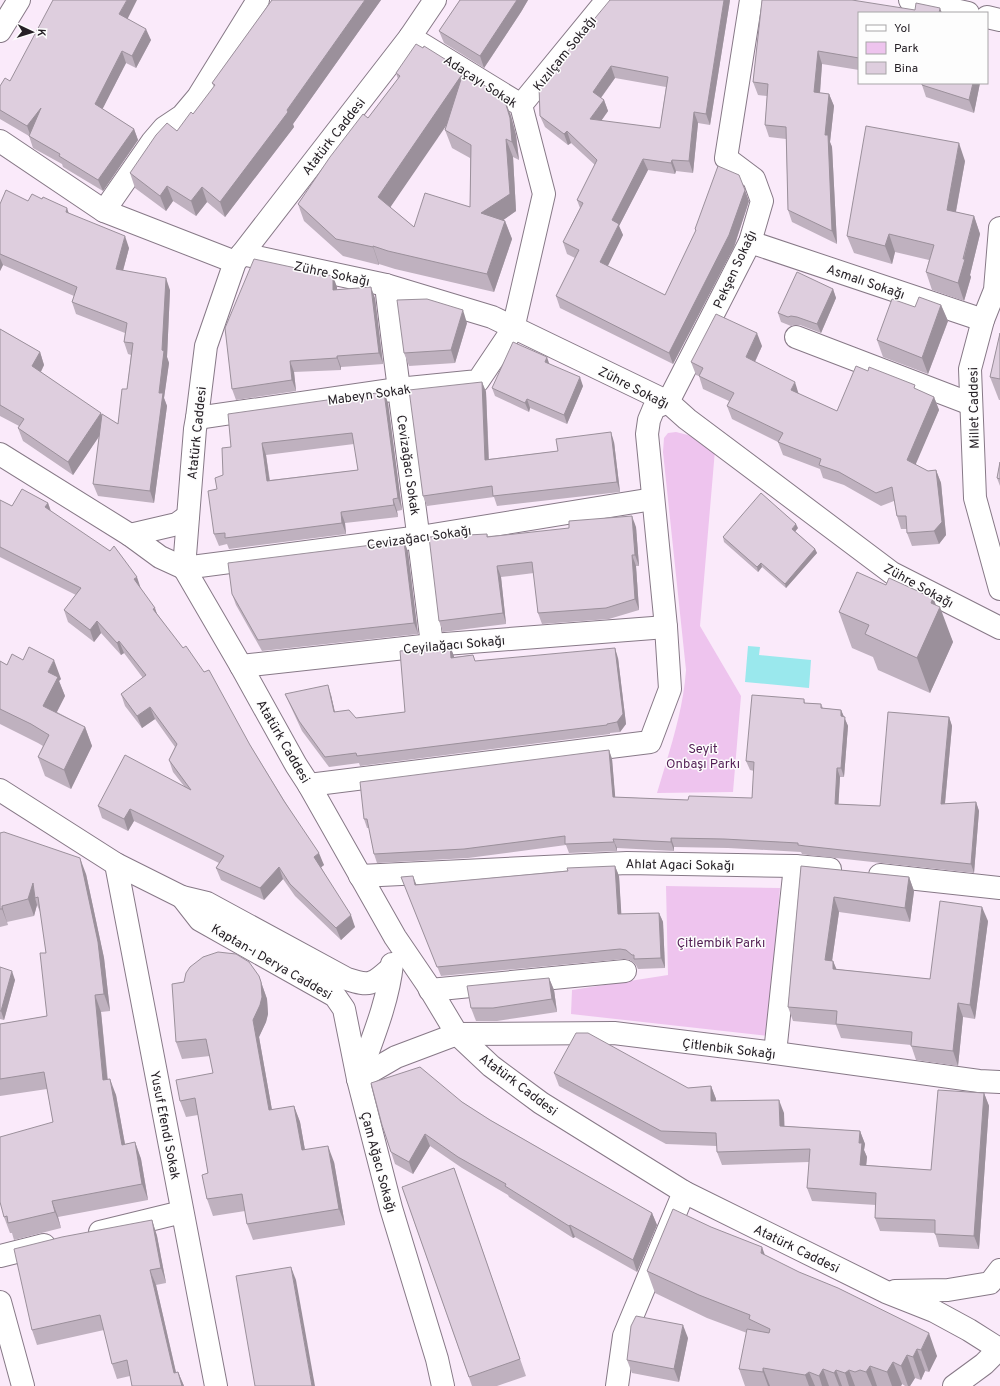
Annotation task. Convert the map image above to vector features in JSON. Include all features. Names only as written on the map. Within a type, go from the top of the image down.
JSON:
[{"type":"street","points":[[0,31],[19,0]]},
{"type":"street","points":[[104,211],[152,142],[164,128],[182,116],[198,97],[258,0]]},
{"type":"street","name":"Atatürk Caddesi","points":[[435,0],[410,36],[238,258],[206,346],[198,418],[195,429],[184,568],[241,666],[296,766],[310,785],[395,937],[457,1034],[491,1066],[541,1103],[684,1192],[886,1292],[934,1311],[1000,1346]]},
{"type":"street","name":"Kızılçam Sokağı","points":[[521,105],[607,0]]},
{"type":"street","name":"Pekşen Sokağı","points":[[668,402],[750,242],[762,201],[754,179],[726,158],[751,0]]},
{"type":"street","points":[[910,0],[964,12]]},
{"type":"street","points":[[988,17],[1000,20]]},
{"type":"street","name":"Adaçayı Sokak","points":[[410,36],[521,105],[544,194],[513,329]]},
{"type":"street","name":"Zühre Sokağı","points":[[0,142],[104,211],[238,258],[386,285],[492,317],[513,329],[668,402],[687,419],[892,573],[1000,628]]},
{"type":"street","name":"Millet Caddesi","points":[[1000,228],[997,291],[984,320],[970,369],[975,498],[1000,589]]},
{"type":"street","name":"Asmalı Sokağı","points":[[750,242],[984,320]]},
{"type":"street","name":"Cevizağacı Sokak","points":[[386,285],[398,389],[420,537],[432,645]]},
{"type":"street","name":"Mabeyn Sokak","points":[[198,418],[398,389],[478,382],[513,329]]},
{"type":"street","points":[[796,337],[971,404]]},
{"type":"street","points":[[310,785],[650,742],[670,689],[666,627],[647,434],[649,420],[654,408],[668,402]]},
{"type":"street","points":[[0,454],[130,535],[160,557],[184,568]]},
{"type":"street","name":"Cevizağacı Sokağı","points":[[184,568],[420,537],[653,499]]},
{"type":"street","points":[[130,535],[177,524],[188,516]]},
{"type":"street","name":"Ceyilağacı Sokağı","points":[[241,666],[432,645],[666,627]]},
{"type":"street","name":"Kaptan-ı Derya Caddesi","points":[[0,790],[116,864],[182,897],[207,903],[347,979],[361,984],[375,982],[392,968]]},
{"type":"street","name":"Ahlat Agaci Sokağı","points":[[360,876],[627,862],[795,866],[1000,888]]},
{"type":"street","name":"Yusuf Efendi Sokak","points":[[116,864],[216,1386]]},
{"type":"street","points":[[775,1053],[795,866]]},
{"type":"street","name":"Kaptan-ı Derya Caddesi","points":[[182,897],[200,920],[335,996],[344,1009],[358,1079]]},
{"type":"street","points":[[358,1079],[379,1019],[390,981],[395,937]]},
{"type":"street","points":[[430,990],[625,971]]},
{"type":"street","name":"Çitlenbik Sokağı","points":[[457,1034],[614,1033],[979,1081],[1000,1082]]},
{"type":"street","points":[[358,1079],[396,1057],[457,1034]]},
{"type":"street","name":"Çam Ağacı Sokağı","points":[[358,1079],[391,1208],[437,1359],[443,1386]]},
{"type":"street","points":[[617,1386],[624,1336],[684,1192]]},
{"type":"street","points":[[84,1236],[182,1212]]},
{"type":"street","points":[[0,1256],[61,1241]]},
{"type":"street","name":"Atatürk Caddesi","points":[[886,1292],[948,1290],[990,1283],[1000,1270]]},
{"type":"street","points":[[0,1302],[23,1386]]},
{"type":"street","points":[[954,1386],[984,1364],[1000,1346]]},
{"type":"green space","name":"Seyit Onbaşı Parkı","points":[[676,432],[688,435],[715,450],[700,626],[741,696],[733,792],[657,793],[679,717],[686,670],[663,452],[664,438],[668,433]]},
{"type":"green space","name":"Çitlembik Parkı","points":[[666,886],[780,888],[768,1036],[571,1014],[572,990],[668,975]]},
{"type":"water","points":[[748,646],[760,647],[759,655],[811,660],[809,688],[745,682]]},
{"type":"building","points":[[53,0],[127,0],[119,14],[146,29],[132,56],[122,51],[95,104],[134,129],[98,180],[59,156],[60,154],[29,136],[41,108],[27,126],[0,110],[0,86],[5,78],[10,81]]},
{"type":"building","points":[[272,0],[365,0],[287,110],[288,112],[220,202],[202,187],[191,201],[167,186],[160,196],[130,173],[156,135],[167,123],[177,131],[191,112],[193,114],[215,85],[212,83]]},
{"type":"building","points":[[460,0],[517,0],[480,56],[439,31]]},
{"type":"building","points":[[610,0],[724,0],[706,114],[694,112],[689,161],[672,160],[671,163],[643,159],[612,220],[619,224],[600,262],[665,295],[696,230],[695,229],[718,166],[739,175],[745,190],[729,235],[669,353],[556,296],[579,250],[563,242],[583,203],[577,200],[597,160],[567,131],[564,134],[540,116],[539,86]],"holes":[[[611,66],[668,77],[660,128],[590,119],[604,100],[593,92]]]},
{"type":"building","points":[[762,0],[852,0],[915,10],[916,3],[940,8],[939,12],[858,12],[858,58],[818,51],[814,92],[829,94],[825,135],[828,135],[832,231],[788,210],[786,127],[765,125],[768,84],[753,82]]},
{"type":"building","points":[[416,44],[423,48],[424,46],[504,98],[510,118],[512,142],[506,139],[510,194],[481,213],[505,221],[487,274],[388,251],[373,246],[336,239],[298,204],[330,157],[363,114],[368,118],[400,76],[396,73]],"holes":[[[463,73],[445,130],[471,145],[470,207],[425,193],[414,227],[378,197]]]},
{"type":"building","points":[[922,84],[973,84],[969,100]]},
{"type":"building","points":[[866,126],[959,143],[947,210],[974,216],[963,259],[965,259],[958,283],[926,272],[934,245],[889,234],[885,246],[847,236]]},
{"type":"building","points":[[6,190],[28,201],[32,194],[42,199],[43,197],[67,208],[66,212],[125,236],[116,269],[166,278],[162,350],[164,351],[159,393],[163,393],[150,491],[93,484],[102,414],[118,424],[122,389],[127,389],[133,343],[124,342],[127,323],[72,302],[77,287],[0,254],[0,204]]},
{"type":"building","points":[[254,259],[333,276],[333,290],[371,287],[379,353],[337,356],[337,358],[290,361],[292,380],[232,389],[225,328]]},
{"type":"building","points":[[797,272],[833,289],[817,324],[797,317],[788,317],[778,313]]},
{"type":"building","points":[[919,297],[941,305],[922,358],[877,340],[892,299],[915,307]]},
{"type":"building","points":[[427,299],[463,310],[451,350],[404,353],[397,300]]},
{"type":"building","points":[[716,314],[757,333],[746,357],[795,382],[791,390],[837,411],[856,366],[868,371],[869,367],[915,385],[914,388],[934,397],[907,460],[928,471],[936,470],[942,522],[934,531],[907,533],[906,516],[897,516],[892,487],[876,493],[839,472],[819,465],[821,459],[778,442],[783,433],[727,406],[734,393],[699,376],[703,368],[691,362]]},
{"type":"building","points":[[0,329],[40,352],[32,366],[101,413],[68,462],[18,428],[24,419],[0,405]]},
{"type":"building","points":[[1000,333],[1000,379],[990,377]]},
{"type":"building","points":[[513,342],[547,357],[545,362],[580,377],[564,415],[527,399],[525,403],[492,388]]},
{"type":"building","points":[[482,382],[485,460],[558,451],[556,439],[611,432],[617,482],[493,496],[492,486],[423,496],[409,390]]},
{"type":"building","points":[[384,392],[398,498],[393,499],[394,505],[341,512],[342,523],[225,538],[225,533],[214,534],[208,491],[217,489],[215,478],[223,475],[222,448],[231,447],[228,414]],"holes":[[[352,433],[358,470],[267,481],[262,443]]]},
{"type":"building","points":[[1000,462],[1000,479],[997,478]]},
{"type":"building","points":[[22,489],[48,503],[45,507],[110,551],[114,546],[137,577],[134,579],[155,608],[153,609],[183,648],[186,646],[204,672],[209,670],[250,745],[284,801],[319,853],[314,857],[351,915],[336,928],[290,884],[279,867],[260,888],[216,868],[224,856],[130,809],[124,819],[98,806],[125,755],[191,790],[169,760],[177,744],[150,707],[137,716],[121,694],[146,675],[119,641],[117,643],[97,621],[90,630],[64,610],[81,588],[0,547],[0,500],[12,506]]},
{"type":"building","points":[[761,493],[796,524],[792,529],[815,549],[785,584],[761,563],[757,567],[723,537]]},
{"type":"building","points":[[632,516],[635,555],[632,555],[635,599],[606,608],[538,613],[532,562],[497,566],[503,613],[439,621],[429,537],[487,534],[487,537],[569,528],[569,521]]},
{"type":"building","points":[[404,541],[414,623],[258,640],[232,594],[228,563]]},
{"type":"building","points":[[857,572],[886,585],[889,578],[933,598],[931,603],[940,607],[917,658],[865,634],[869,625],[839,612]]},
{"type":"building","points":[[450,646],[451,658],[473,655],[475,661],[615,648],[623,714],[617,722],[607,725],[357,756],[356,753],[325,757],[299,721],[285,694],[328,685],[334,712],[349,710],[356,718],[405,712],[400,651]]},
{"type":"building","points":[[29,647],[54,660],[48,672],[58,677],[43,706],[85,727],[64,770],[38,757],[49,735],[31,724],[0,709],[0,661],[7,665],[12,654],[23,660]]},
{"type":"building","points":[[752,695],[804,699],[804,703],[821,704],[821,708],[841,710],[841,716],[845,717],[841,768],[837,768],[835,804],[880,806],[888,712],[949,717],[941,804],[976,802],[971,864],[805,846],[798,845],[798,843],[671,838],[671,842],[613,839],[614,842],[565,844],[565,836],[464,849],[374,854],[367,819],[364,819],[360,782],[609,750],[613,797],[688,800],[689,796],[752,798],[754,762],[746,761]]},
{"type":"building","points":[[4,832],[80,858],[98,942],[104,994],[95,995],[103,1080],[110,1079],[122,1145],[135,1142],[142,1184],[52,1201],[55,1212],[8,1223],[7,1216],[4,1217],[0,1202],[0,1137],[53,1122],[44,1072],[0,1079],[0,1024],[47,1016],[40,953],[46,953],[38,897],[35,898],[33,883],[28,899],[2,906],[2,909],[0,909],[0,833]]},
{"type":"building","points":[[615,866],[618,914],[659,913],[661,958],[634,959],[634,955],[626,950],[620,949],[437,967],[401,877],[413,876],[415,885],[568,871],[567,868]]},
{"type":"building","points":[[801,866],[909,877],[905,908],[834,897],[825,960],[833,961],[833,969],[930,979],[940,901],[982,907],[970,1005],[958,1003],[953,1051],[911,1046],[912,1032],[836,1024],[837,1011],[788,1007]]},
{"type":"building","points":[[218,952],[236,954],[249,962],[259,976],[262,997],[253,1020],[269,1110],[294,1106],[302,1150],[328,1146],[339,1209],[247,1224],[242,1194],[207,1199],[202,1175],[208,1173],[195,1098],[180,1101],[176,1080],[213,1073],[206,1039],[176,1042],[172,984],[184,982],[186,973],[190,967],[203,957]]},
{"type":"building","points":[[0,967],[12,971],[1,1011],[0,1011]]},
{"type":"building","points":[[549,978],[552,999],[493,1008],[471,1008],[467,986]]},
{"type":"building","points":[[576,1033],[588,1033],[688,1088],[711,1086],[711,1101],[779,1100],[780,1126],[860,1131],[859,1143],[862,1143],[860,1165],[931,1170],[938,1090],[984,1093],[974,1236],[935,1234],[935,1220],[875,1218],[876,1193],[807,1188],[810,1149],[717,1152],[716,1133],[661,1131],[554,1073]]},
{"type":"building","points":[[420,1067],[462,1102],[490,1120],[652,1213],[633,1260],[570,1225],[569,1226],[505,1186],[506,1184],[458,1157],[425,1134],[409,1162],[391,1152],[371,1083]]},
{"type":"building","points":[[454,1168],[520,1359],[469,1377],[402,1187]]},
{"type":"building","points":[[673,1209],[711,1227],[762,1247],[761,1253],[799,1272],[838,1288],[929,1333],[921,1350],[917,1349],[913,1357],[907,1355],[901,1366],[893,1362],[887,1372],[870,1366],[866,1372],[860,1370],[855,1372],[849,1370],[845,1373],[836,1370],[834,1373],[823,1369],[819,1376],[809,1372],[805,1375],[763,1368],[763,1372],[739,1369],[747,1329],[769,1333],[770,1329],[749,1319],[750,1315],[699,1295],[647,1271]]},
{"type":"building","points":[[152,1220],[161,1268],[150,1270],[174,1373],[178,1372],[182,1386],[132,1386],[127,1360],[112,1364],[100,1315],[32,1330],[14,1249],[62,1237]]},
{"type":"building","points":[[291,1267],[312,1386],[255,1386],[236,1276]]},
{"type":"building","points":[[636,1316],[683,1325],[674,1369],[627,1360],[631,1326]]}]
